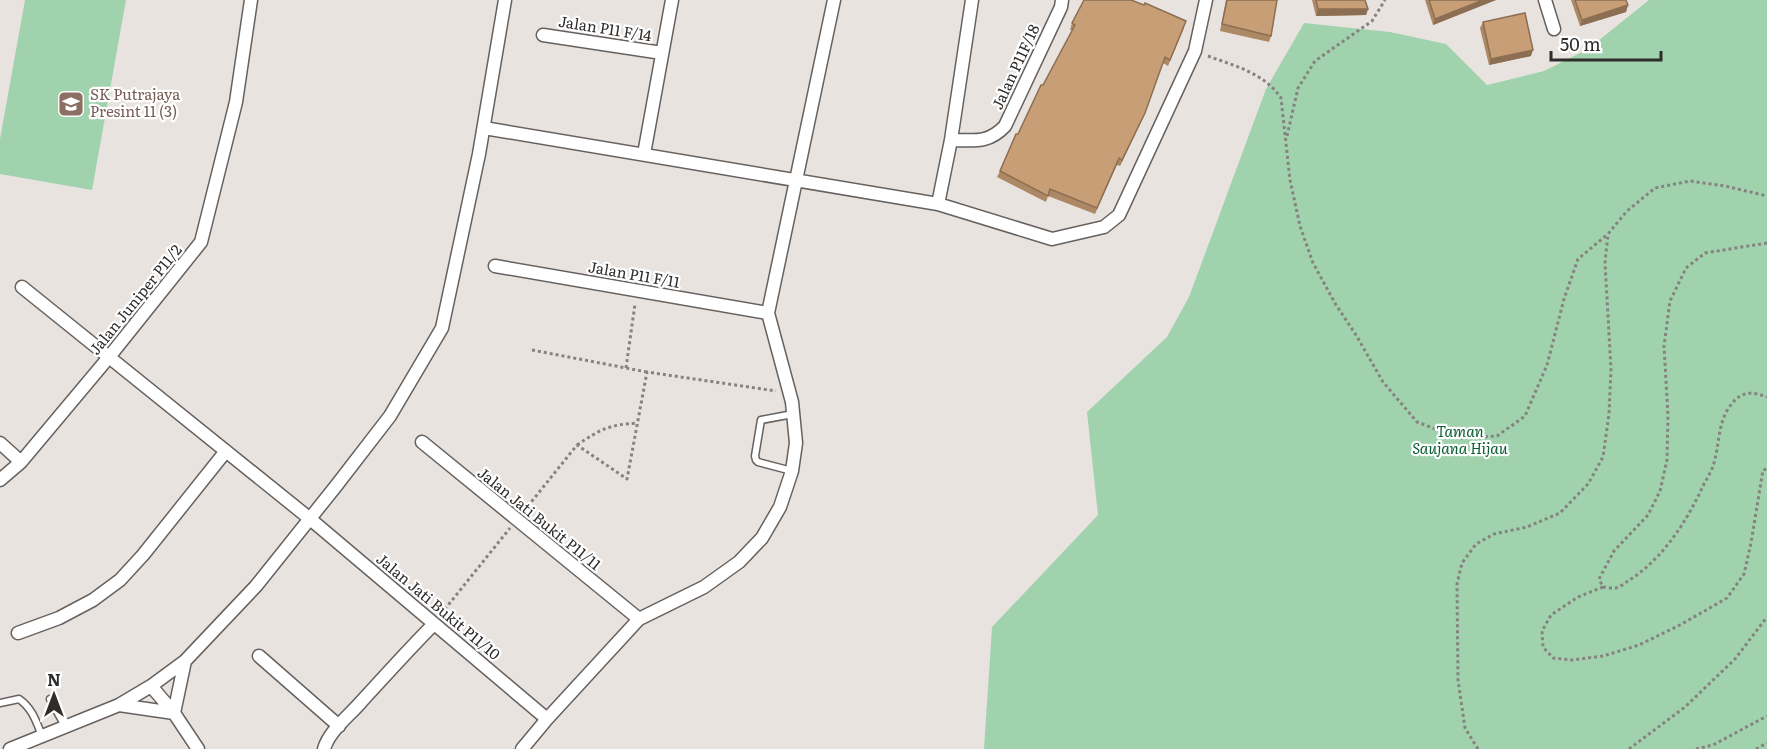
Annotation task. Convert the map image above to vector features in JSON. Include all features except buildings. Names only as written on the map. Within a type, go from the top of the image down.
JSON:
[{"type":"street","name":"Jalan Juniper P11/2","points":[[0,480],[21,462],[201,242],[236,102],[251,0]]},
{"type":"street","points":[[10,749],[119,705],[151,686],[185,661],[256,586],[390,416],[442,328],[484,128],[505,0]]},
{"type":"street","points":[[644,154],[672,0]]},
{"type":"street","points":[[522,749],[639,619],[704,587],[739,562],[762,538],[780,507],[792,471],[796,443],[790,393],[768,313],[834,0]]},
{"type":"street","points":[[938,204],[951,140],[972,0]]},
{"type":"street","name":"Jalan P11F/18","points":[[951,140],[987,140],[997,135],[1005,126],[1061,7],[1062,0]]},
{"type":"street","points":[[484,128],[938,204],[1052,239],[1104,227],[1119,215],[1195,51],[1206,0]]},
{"type":"street","points":[[1545,0],[1554,28]]},
{"type":"street","name":"Jalan P11 F/14","points":[[543,35],[662,53]]},
{"type":"street","name":"Jalan P11 F/11","points":[[495,266],[768,313]]},
{"type":"street","name":"Jalan Jati Bukit P11/10","points":[[22,287],[309,518],[547,719]]},
{"type":"street","name":"Jalan Jati Bukit P11/11","points":[[422,442],[639,619]]},
{"type":"street","points":[[0,443],[21,462]]},
{"type":"street","points":[[18,633],[59,618],[85,604],[120,580],[144,555],[226,451]]},
{"type":"street","points":[[324,749],[339,726],[434,624]]},
{"type":"street","points":[[259,656],[339,726]]},
{"type":"street","points":[[174,713],[185,661]]},
{"type":"street","points":[[151,686],[174,713],[198,749]]},
{"type":"street","points":[[119,705],[174,713]]},
{"type":"lane","points":[[792,471],[758,462],[755,456],[761,420],[794,414]]},
{"type":"lane","points":[[0,703],[19,699],[27,704],[42,736]]},
{"type":"lane","points":[[50,699],[65,726]]},
{"type":"path","points":[[1286,138],[1299,88],[1315,61],[1372,21],[1385,0]]},
{"type":"path","points":[[1195,51],[1254,73],[1274,88],[1281,98],[1290,180],[1300,226],[1313,263],[1383,382],[1417,422],[1459,438],[1497,436],[1525,416],[1547,365],[1564,299],[1578,259],[1608,234],[1627,211],[1655,188],[1690,181],[1767,196]]},
{"type":"path","points":[[1478,749],[1465,728],[1458,680],[1457,584],[1462,563],[1476,544],[1494,534],[1527,527],[1560,513],[1588,484],[1602,457],[1609,414],[1611,369],[1605,263],[1608,234]]},
{"type":"path","points":[[1603,587],[1599,579],[1614,551],[1648,515],[1660,491],[1667,460],[1668,416],[1664,346],[1670,301],[1686,268],[1705,253],[1767,243]]},
{"type":"path","points":[[626,368],[635,304]]},
{"type":"path","points":[[532,350],[647,372],[790,393]]},
{"type":"path","points":[[577,445],[627,479],[647,372]]},
{"type":"path","points":[[1767,397],[1755,392],[1746,394],[1736,400],[1727,410],[1722,423],[1714,464],[1699,496],[1680,530],[1649,565],[1616,589],[1603,587],[1578,597],[1551,615],[1542,631],[1544,647],[1553,658],[1572,660],[1593,657],[1639,645],[1727,598],[1744,574],[1763,470],[1767,469]]},
{"type":"path","points":[[434,624],[577,445],[609,426],[637,423]]},
{"type":"path","points":[[1629,749],[1685,707],[1735,659],[1767,617]]},
{"type":"path","points":[[1696,749],[1713,745],[1767,716]]},
{"type":"path","points":[[1756,749],[1767,743]]},
{"type":"green space","name":"SK Putrajaya Presint 11 (3)","points":[[25,0],[126,0],[92,190],[0,174],[0,139]]},
{"type":"green space","name":"Taman Saujana Hijau","points":[[1649,0],[1767,0],[1767,749],[984,749],[992,627],[1098,515],[1087,412],[1167,337],[1189,297],[1266,89],[1304,23],[1390,32],[1446,44],[1487,85],[1544,71],[1588,49]]},
{"type":"place","name":"SK Putrajaya Presint 11 (3)","points":[[71,104]]}]
